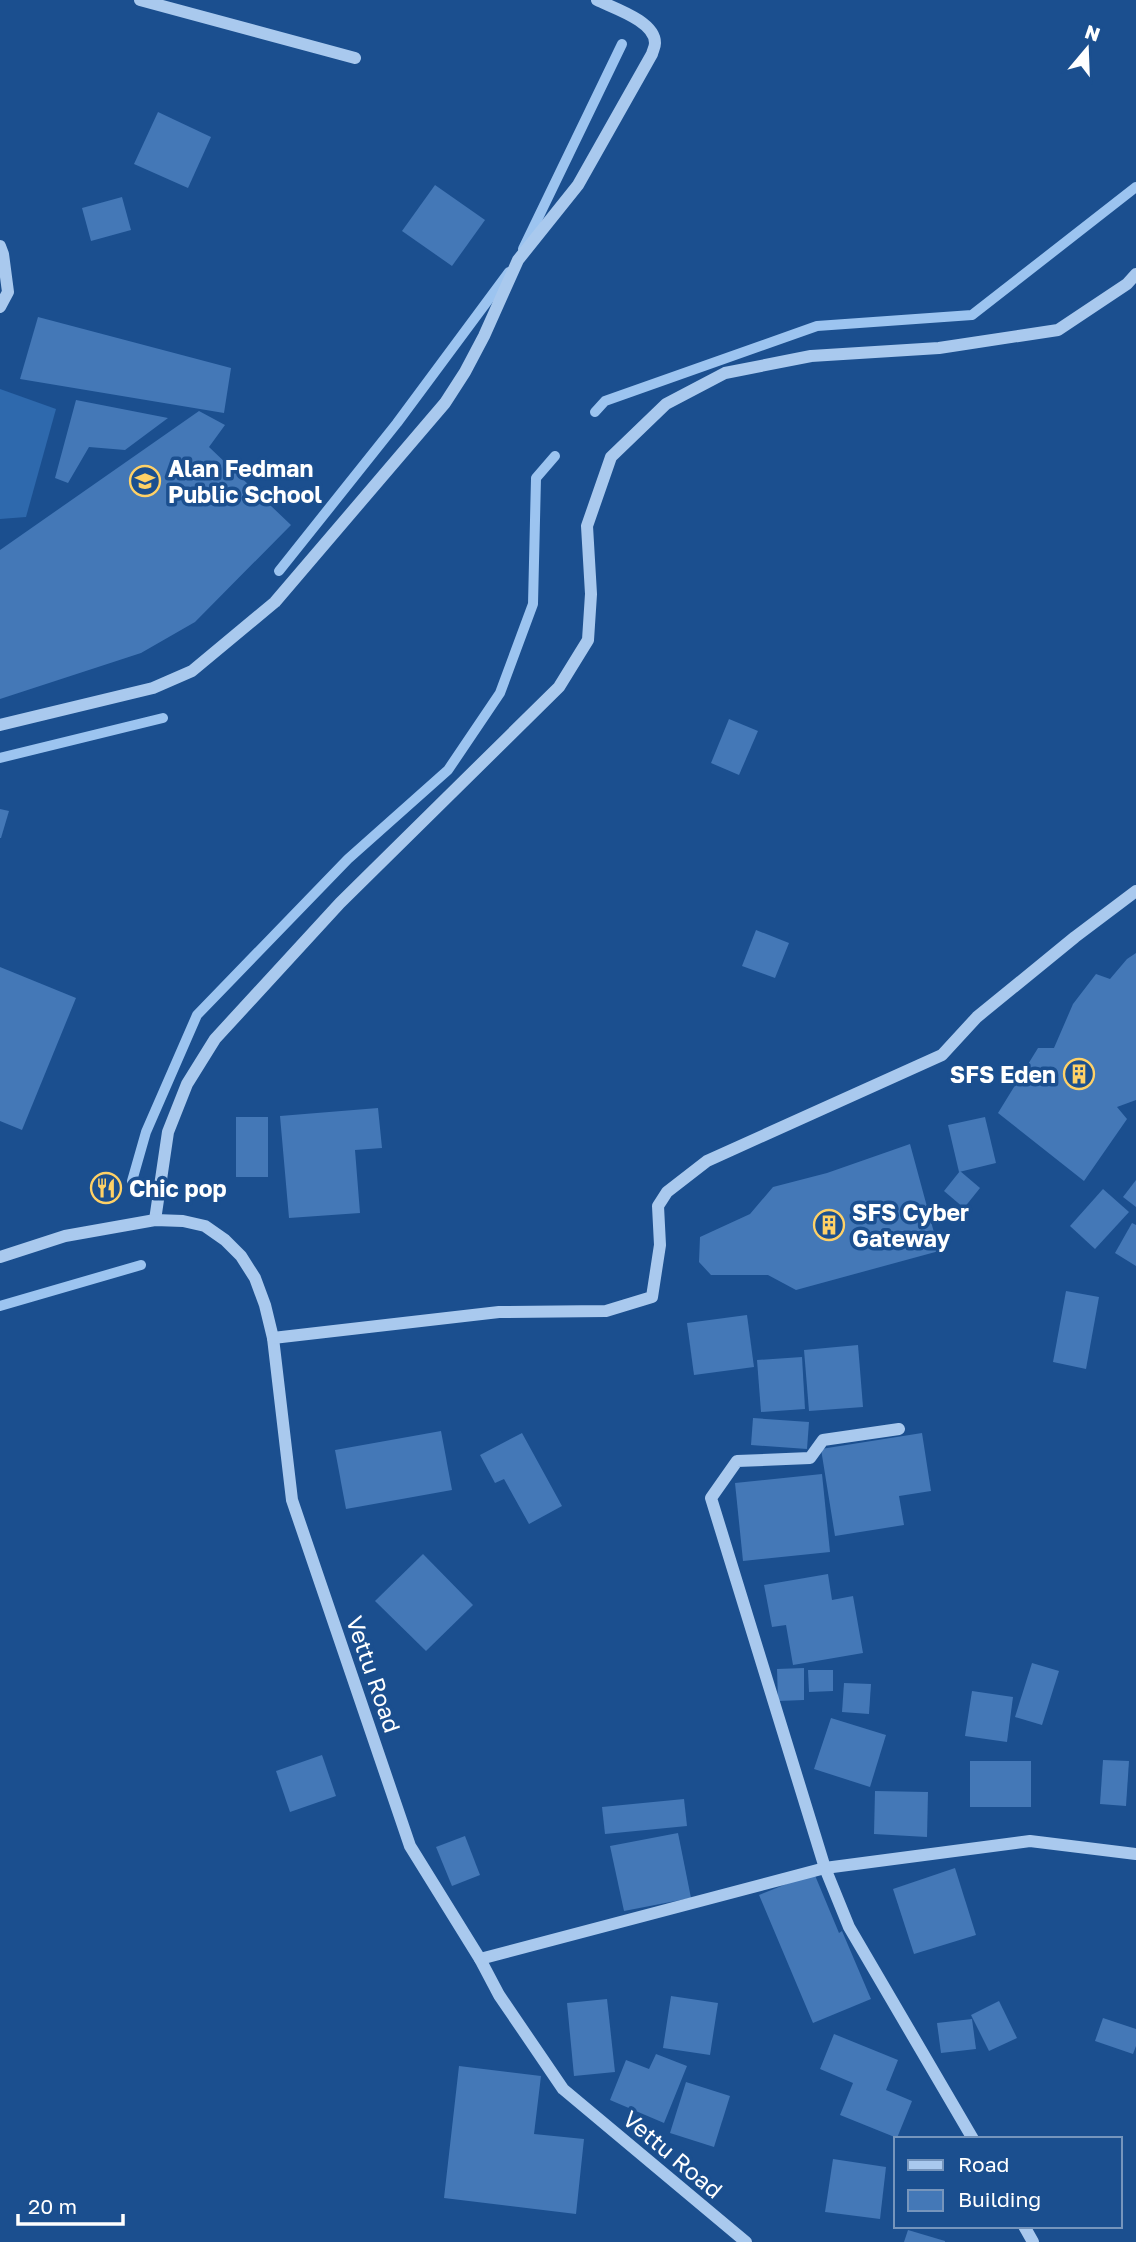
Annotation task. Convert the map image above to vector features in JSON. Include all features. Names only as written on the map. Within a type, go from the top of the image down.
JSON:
[{"type":"street","points":[[140,0],[355,58]]},
{"type":"street","points":[[0,725],[153,688],[192,671],[275,602],[444,403],[465,372],[484,336],[518,260],[578,185],[652,54],[655,43],[652,32],[645,23],[597,0]]},
{"type":"street","points":[[0,246],[8,292],[0,307]]},
{"type":"street","points":[[155,1220],[168,1132],[187,1084],[215,1039],[340,903],[559,687],[588,640],[592,594],[587,526],[611,457],[666,404],[725,373],[811,356],[939,348],[1058,330],[1127,284],[1136,274]]},
{"type":"street","points":[[273,1338],[499,1312],[606,1311],[652,1297],[660,1245],[658,1206],[667,1192],[707,1161],[942,1055],[977,1017],[1136,891]]},
{"type":"street","name":"Vettu Road","points":[[0,1257],[65,1236],[155,1220],[183,1221],[205,1226],[241,1256],[256,1278],[273,1338],[292,1500],[410,1846],[480,1959],[499,1996],[562,2089],[746,2242]]},
{"type":"street","points":[[898,1429],[823,1440],[810,1458],[737,1461],[711,1498],[825,1868],[849,1927],[972,2137]]},
{"type":"street","points":[[480,1959],[825,1868],[1030,1841],[1136,1854]]},
{"type":"shaded area","points":[[0,389],[56,409],[26,517],[0,519]]},
{"type":"building","points":[[158,112],[211,137],[188,188],[134,164]]},
{"type":"building","points":[[435,185],[485,220],[452,266],[402,231]]},
{"type":"building","points":[[122,197],[131,230],[91,241],[82,208]]},
{"type":"building","points":[[38,317],[231,368],[224,413],[20,379]]},
{"type":"building","points":[[76,400],[168,418],[125,450],[89,447],[68,483],[55,478]]},
{"type":"building","points":[[199,411],[225,425],[209,447],[291,525],[195,622],[141,653],[0,699],[0,550]]},
{"type":"building","points":[[729,719],[758,731],[739,775],[711,763]]},
{"type":"building","points":[[0,809],[9,811],[1,838],[0,838]]},
{"type":"building","points":[[756,930],[789,943],[775,978],[742,966]]},
{"type":"building","name":"SFS Eden","points":[[1136,953],[1136,1100],[1117,1107],[1127,1119],[1084,1181],[998,1113],[1038,1048],[1054,1048],[1073,1004],[1096,974],[1110,979],[1127,959]]},
{"type":"building","points":[[0,967],[76,998],[22,1130],[0,1121]]},
{"type":"building","points":[[378,1108],[382,1148],[355,1150],[360,1213],[289,1218],[280,1116]]},
{"type":"building","points":[[236,1117],[268,1117],[268,1177],[236,1177]]},
{"type":"building","points":[[985,1117],[996,1163],[959,1172],[948,1125]]},
{"type":"building","name":"SFS Cyber Gateway","points":[[910,1144],[939,1251],[796,1290],[768,1275],[711,1275],[699,1262],[700,1237],[750,1214],[773,1187],[827,1173]]},
{"type":"building","points":[[960,1171],[980,1188],[964,1208],[944,1191]]},
{"type":"building","points":[[1136,1180],[1136,1207],[1123,1197]]},
{"type":"building","points":[[1103,1189],[1129,1212],[1095,1249],[1070,1226]]},
{"type":"building","points":[[1132,1223],[1136,1225],[1136,1266],[1115,1253]]},
{"type":"building","points":[[1066,1291],[1099,1297],[1086,1369],[1053,1362]]},
{"type":"building","points":[[747,1315],[754,1367],[694,1375],[687,1323]]},
{"type":"building","points":[[858,1345],[863,1407],[809,1411],[804,1350]]},
{"type":"building","points":[[802,1357],[805,1409],[761,1412],[757,1360]]},
{"type":"building","points":[[753,1418],[809,1422],[807,1449],[751,1445]]},
{"type":"building","points":[[441,1431],[452,1490],[346,1509],[335,1450]]},
{"type":"building","points":[[522,1433],[562,1506],[529,1524],[504,1479],[495,1483],[480,1455]]},
{"type":"building","points":[[922,1433],[931,1491],[899,1496],[904,1525],[835,1536],[821,1449]]},
{"type":"building","points":[[822,1474],[830,1552],[743,1561],[735,1483]]},
{"type":"building","points":[[423,1554],[473,1605],[426,1651],[375,1601]]},
{"type":"building","points":[[828,1574],[832,1600],[853,1596],[863,1653],[793,1665],[786,1625],[772,1627],[764,1585]]},
{"type":"building","points":[[1032,1663],[1059,1671],[1042,1725],[1015,1717]]},
{"type":"building","points":[[804,1668],[804,1700],[778,1701],[777,1669]]},
{"type":"building","points":[[808,1670],[833,1670],[833,1691],[809,1692]]},
{"type":"building","points":[[844,1683],[871,1684],[869,1714],[842,1712]]},
{"type":"building","points":[[972,1691],[1013,1697],[1007,1742],[965,1736]]},
{"type":"building","points":[[831,1718],[886,1735],[870,1787],[814,1769]]},
{"type":"building","points":[[322,1755],[336,1796],[290,1812],[276,1771]]},
{"type":"building","points":[[1103,1760],[1129,1761],[1126,1806],[1100,1804]]},
{"type":"building","points":[[970,1761],[1031,1761],[1031,1807],[970,1807]]},
{"type":"building","points":[[875,1791],[928,1792],[927,1837],[874,1834]]},
{"type":"building","points":[[684,1799],[687,1826],[605,1834],[602,1807]]},
{"type":"building","points":[[678,1833],[691,1898],[624,1911],[610,1846]]},
{"type":"building","points":[[465,1836],[480,1875],[452,1886],[436,1847]]},
{"type":"building","points":[[955,1868],[976,1935],[914,1954],[893,1889]]},
{"type":"building","points":[[814,1873],[871,1999],[813,2023],[759,1895]]},
{"type":"building","points":[[671,1996],[718,2003],[710,2055],[663,2048]]},
{"type":"building","points":[[607,1999],[615,2072],[574,2076],[567,2003]]},
{"type":"building","points":[[999,2001],[1017,2038],[989,2051],[971,2015]]},
{"type":"building","points":[[1103,2018],[1136,2029],[1133,2054],[1095,2041]]},
{"type":"building","points":[[972,2019],[976,2049],[941,2053],[937,2023]]},
{"type":"building","points":[[834,2034],[898,2060],[886,2090],[912,2101],[897,2137],[840,2115],[853,2083],[820,2069]]},
{"type":"building","points":[[656,2054],[687,2066],[664,2123],[610,2100],[626,2060],[649,2069]]},
{"type":"building","points":[[459,2066],[541,2076],[534,2134],[584,2139],[576,2214],[444,2198]]},
{"type":"building","points":[[686,2082],[730,2096],[714,2147],[670,2133]]},
{"type":"building","points":[[833,2159],[886,2167],[880,2219],[825,2212]]},
{"type":"building","points":[[908,2230],[945,2241],[945,2242],[904,2242]]},
{"type":"waterway","points":[[523,249],[622,44]]},
{"type":"waterway","points":[[595,412],[605,401],[817,326],[972,315],[1136,187]]},
{"type":"waterway","points":[[279,571],[397,423],[509,272]]},
{"type":"waterway","points":[[132,1181],[146,1132],[197,1015],[348,859],[448,770],[500,693],[533,604],[536,478],[555,456]]},
{"type":"waterway","points":[[0,758],[163,718]]},
{"type":"waterway","points":[[0,1306],[141,1265]]},
{"type":"place","name":"Alan Fedman Public School","points":[[145,481]]},
{"type":"place","name":"SFS Eden","points":[[1079,1074]]},
{"type":"place","name":"Chic pop","points":[[106,1188]]},
{"type":"place","name":"SFS Cyber Gateway","points":[[829,1225]]}]
